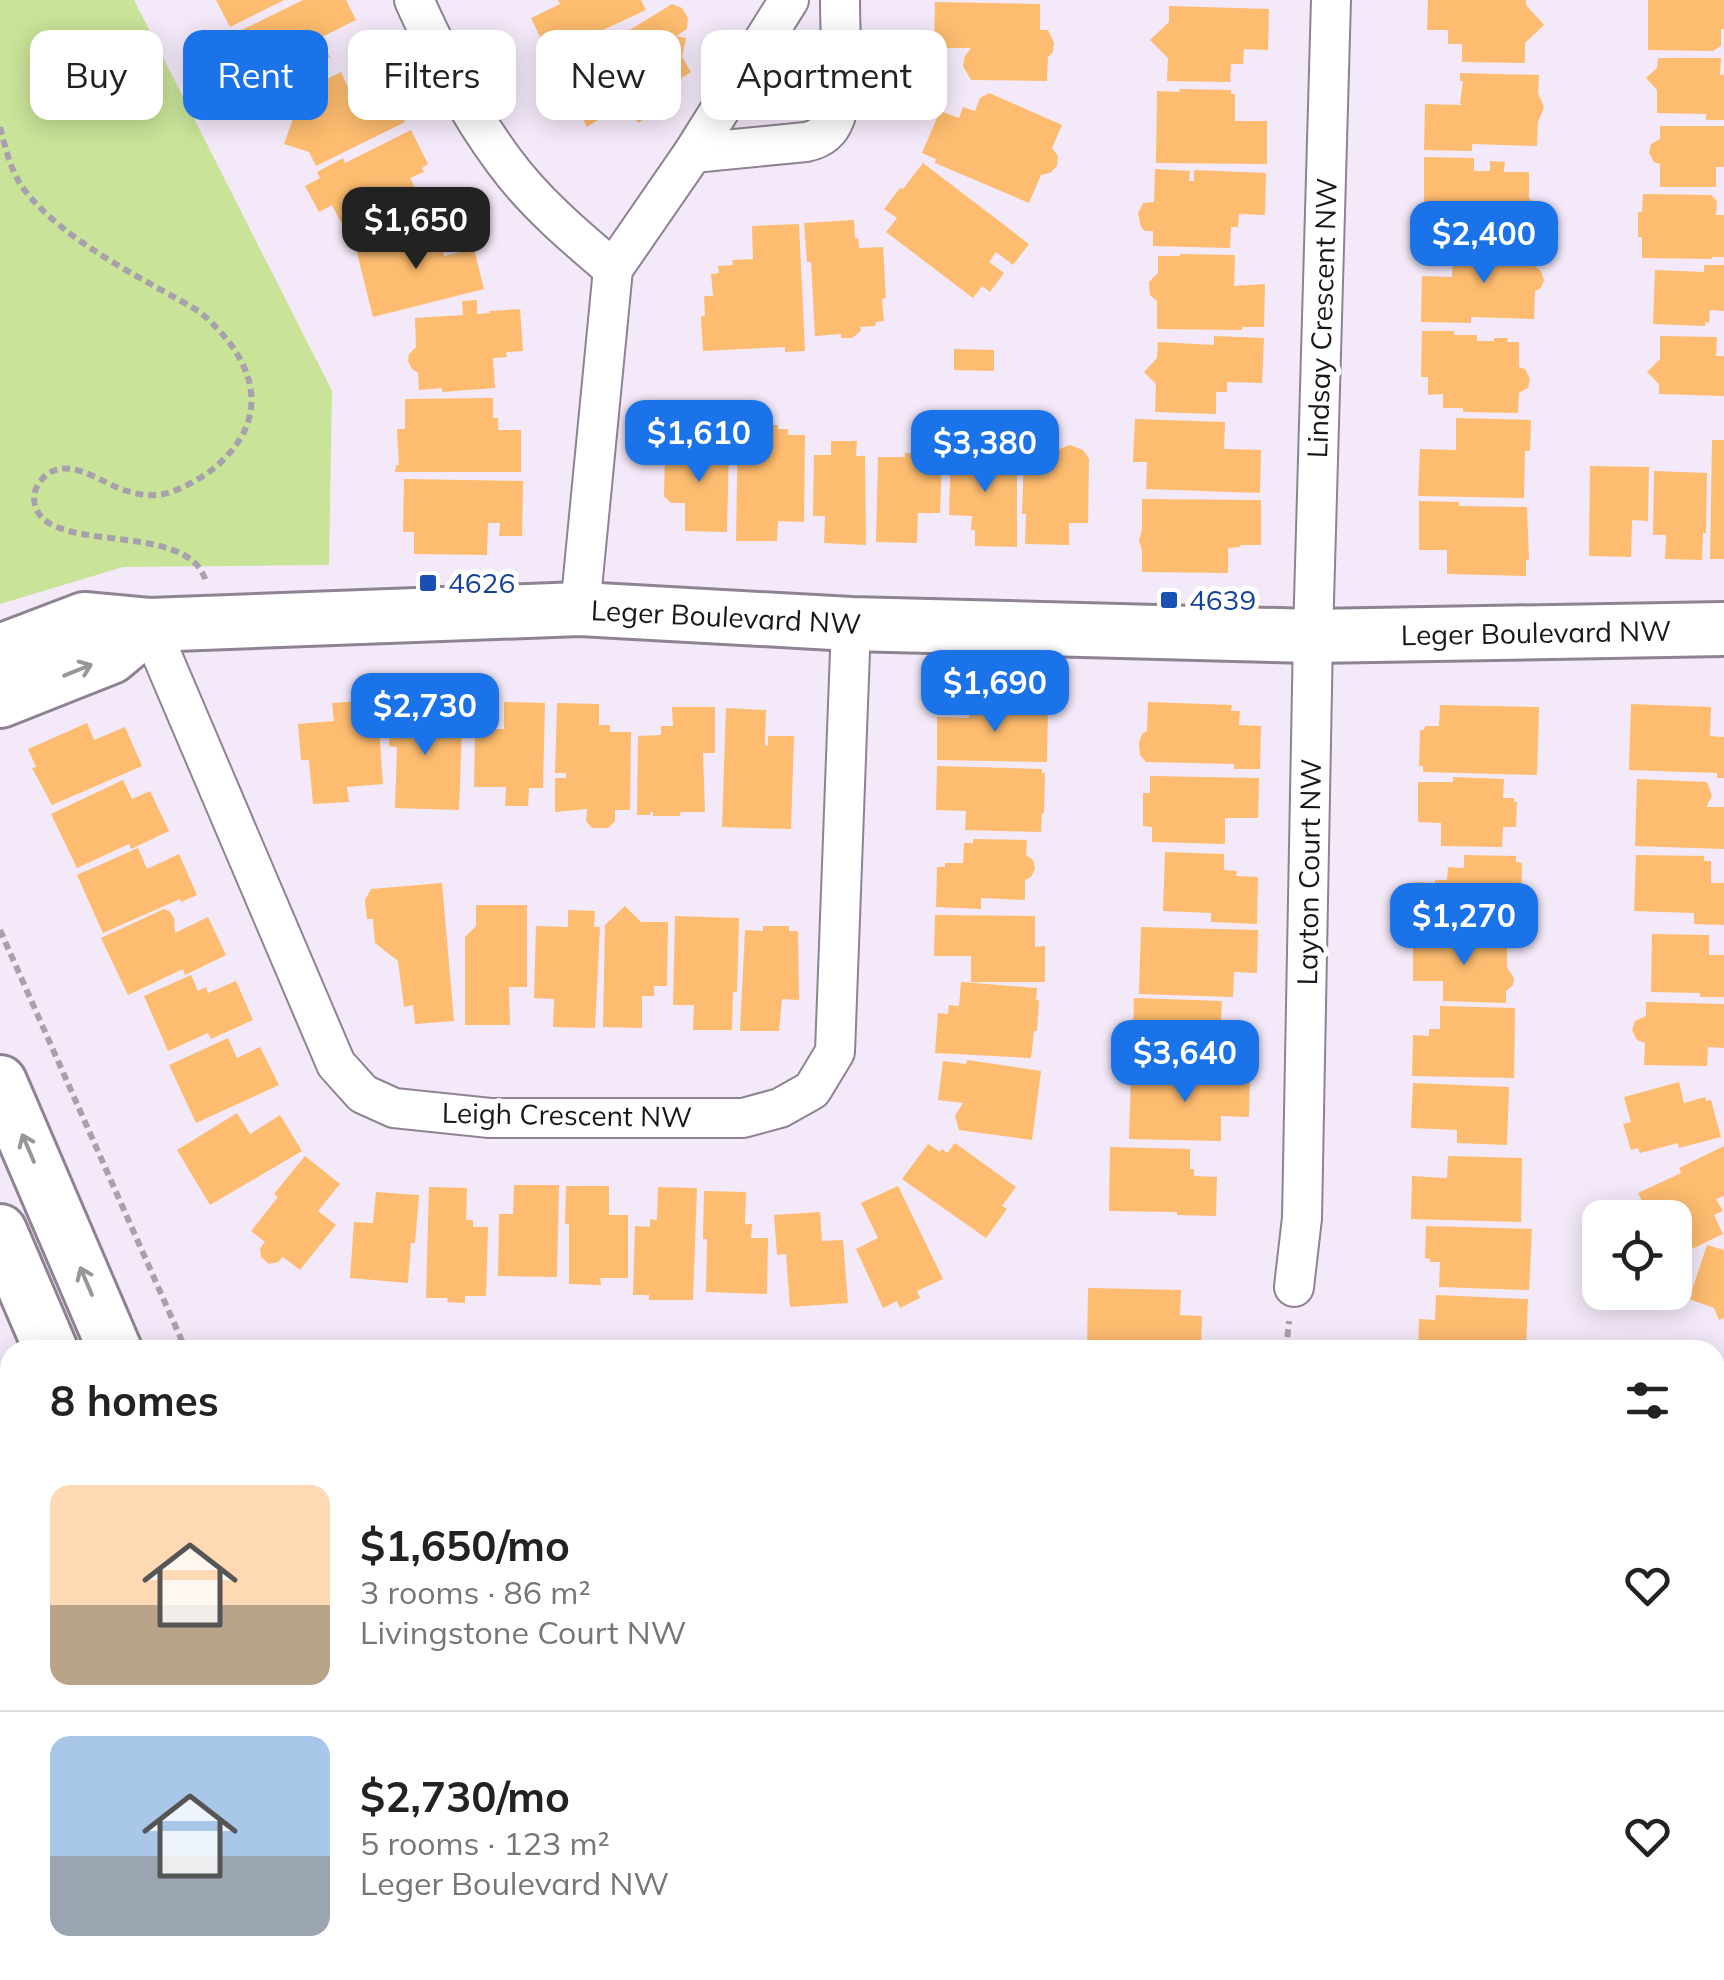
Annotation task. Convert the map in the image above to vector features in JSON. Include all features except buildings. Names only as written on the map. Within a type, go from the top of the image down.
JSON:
[{"type":"street","points":[[414,0],[450,79],[505,163],[564,228],[613,269]]},
{"type":"street","points":[[580,609],[613,269],[693,153],[789,0]]},
{"type":"street","points":[[693,153],[806,142],[818,140],[826,133],[835,119],[839,97],[840,0]]},
{"type":"street","name":"Lindsay Crescent NW","points":[[1313,636],[1332,0]]},
{"type":"street","name":"Leger Boulevard NW","points":[[0,652],[84,620],[148,625],[580,609],[851,624],[1313,636],[1724,630]]},
{"type":"street","name":"Leigh Crescent NW","points":[[148,625],[336,1064],[363,1094],[394,1108],[490,1118],[743,1118],[780,1108],[812,1090],[836,1052],[851,624]]},
{"type":"street","points":[[0,701],[111,657],[148,625]]},
{"type":"street","name":"Layton Court NW","points":[[1294,1287],[1302,1218],[1313,636]]},
{"type":"street","points":[[0,1082],[111,1340]]},
{"type":"street","points":[[0,1231],[48,1340]]},
{"type":"path","points":[[0,127],[16,175],[45,211],[85,245],[200,312],[214,324],[242,362],[252,394],[248,428],[237,446],[213,470],[172,491],[151,496],[129,492],[69,468],[42,478],[34,491],[39,513],[64,530],[152,544],[184,555],[203,572],[216,622]]},
{"type":"path","points":[[0,930],[182,1340]]},
{"type":"green space","points":[[0,0],[134,0],[149,30],[30,30],[30,120],[163,120],[163,57],[183,97],[183,120],[195,120],[332,391],[329,565],[123,567],[0,604]]},
{"type":"place","name":"4626","points":[[428,583]]},
{"type":"place","name":"4639","points":[[1169,600]]}]
